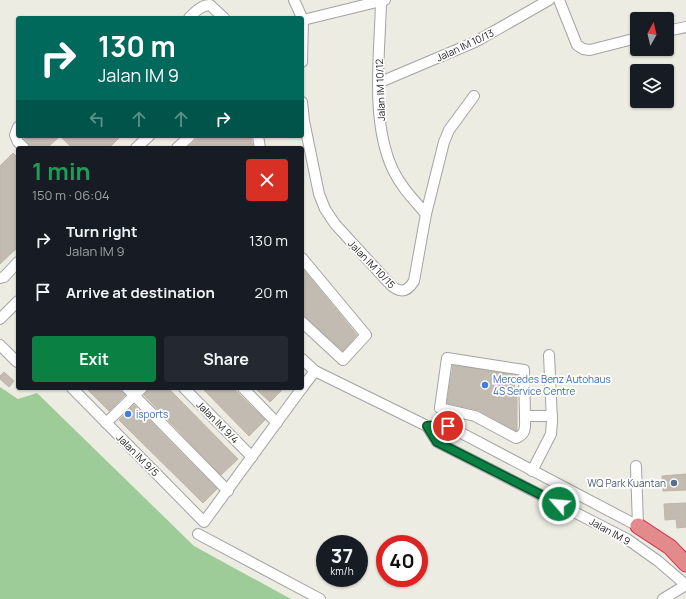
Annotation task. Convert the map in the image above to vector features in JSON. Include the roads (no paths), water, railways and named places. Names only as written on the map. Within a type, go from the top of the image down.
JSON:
[{"type":"highway","points":[[638,526],[670,547],[686,564]]},
{"type":"street","points":[[294,0],[301,16]]},
{"type":"street","name":"Jalan IM 10/13","points":[[378,83],[475,42],[549,0]]},
{"type":"street","points":[[559,0],[578,44],[583,49],[590,50],[630,40]]},
{"type":"street","points":[[304,20],[383,1]]},
{"type":"street","name":"Jalan IM 10/12","points":[[383,1],[378,83],[379,110],[386,150],[393,170],[404,189],[426,214]]},
{"type":"street","points":[[191,16],[198,9],[206,5],[210,5],[222,16]]},
{"type":"street","points":[[674,30],[686,27]]},
{"type":"street","name":"Jalan IM 10/15","points":[[304,121],[319,194],[325,209],[335,224],[394,289],[399,291],[410,287],[414,281],[426,214],[444,142],[449,130],[474,96]]},
{"type":"street","points":[[16,138],[22,146]]},
{"type":"street","points":[[138,146],[146,138]]},
{"type":"street","points":[[179,146],[188,138]]},
{"type":"street","points":[[304,260],[366,335],[343,360],[304,324]]},
{"type":"street","points":[[1,276],[16,264]]},
{"type":"street","points":[[0,318],[16,303]]},
{"type":"street","points":[[0,344],[16,361]]},
{"type":"street","points":[[532,471],[551,434],[552,416],[549,355]]},
{"type":"street","points":[[447,358],[524,370],[525,416],[526,430],[521,436],[516,438],[475,416],[440,408],[447,358]]},
{"type":"street","name":"Jalan IM 9","points":[[304,361],[315,371],[427,426],[448,426],[638,526]]},
{"type":"street","points":[[304,384],[315,371]]},
{"type":"street","name":"Jalan IM 9/5","points":[[74,390],[204,522],[228,491]]},
{"type":"street","points":[[129,390],[228,491],[300,390]]},
{"type":"street","points":[[106,423],[140,390]]},
{"type":"street","name":"Jalan IM 9/4","points":[[186,390],[252,457]]},
{"type":"street","points":[[245,390],[277,423]]},
{"type":"street","points":[[525,416],[552,416]]},
{"type":"street","name":"Jalan IM 9","points":[[427,426],[437,442],[627,539],[658,561],[686,585]]},
{"type":"street","points":[[452,450],[450,444],[452,437],[460,433]]},
{"type":"street","points":[[464,456],[470,452],[473,440]]},
{"type":"street","points":[[636,466],[638,526]]},
{"type":"street","points":[[198,534],[320,599]]},
{"type":"street","points":[[663,599],[686,585]]},
{"type":"place","name":"Mercedes Benz Autohaus 4S Service Centre","points":[[485,385]]},
{"type":"place","name":"isports","points":[[128,414]]},
{"type":"place","name":"WQ Park Kuantan","points":[[674,483]]}]
